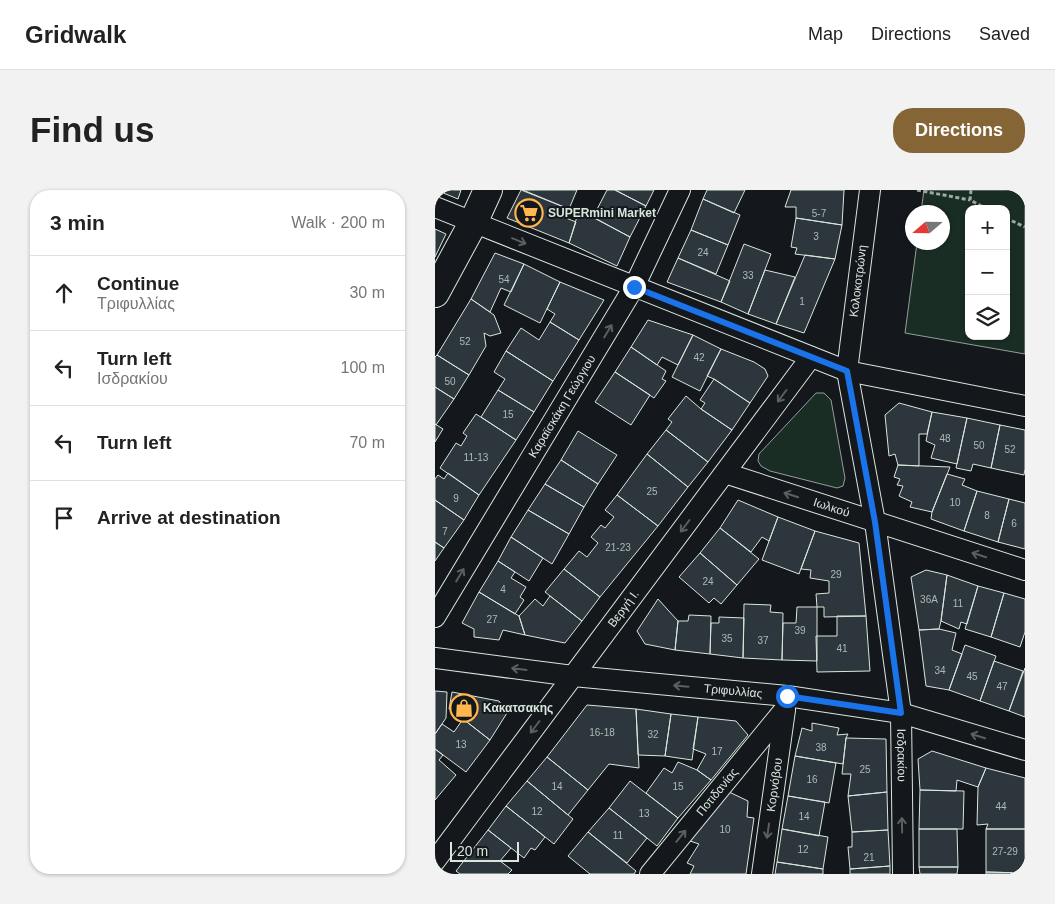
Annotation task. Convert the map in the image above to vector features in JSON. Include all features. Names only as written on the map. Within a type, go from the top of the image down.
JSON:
[{"type":"street","points":[[435,293],[473,223],[487,190]]},
{"type":"street","name":"Καραϊσκάκη Γεώργιου","points":[[435,616],[634,287],[680,190]]},
{"type":"street","name":"Κολοκοτρώνη","points":[[847,371],[870,190]]},
{"type":"street","points":[[435,207],[847,371],[1025,406]]},
{"type":"street","name":"Βεργή Ι.","points":[[435,860],[811,357]]},
{"type":"street","name":"Ισδρακίου","points":[[847,371],[875,522],[901,713],[903,874]]},
{"type":"street","name":"Ιωλκού","points":[[725,473],[1025,570]]},
{"type":"street","name":"Τριφυλλίας","points":[[435,658],[786,703],[901,713],[1025,750]]},
{"type":"street","name":"Ποτιδανίας","points":[[650,874],[786,703]]},
{"type":"street","name":"Κορνόβου","points":[[762,874],[786,703]]},
{"type":"path","points":[[917,190],[970,200],[979,205]]},
{"type":"path","points":[[970,200],[971,190]]},
{"type":"path","points":[[1010,220],[1025,227]]},
{"type":"green space","points":[[924,190],[1025,190],[1025,354],[905,333],[916,250],[950,250],[950,205],[922,205]]},
{"type":"green space","points":[[816,393],[824,393],[831,400],[845,478],[843,486],[837,488],[770,471],[761,466],[758,461],[759,454]]},
{"type":"building","points":[[436,190],[461,190],[458,199]]},
{"type":"building","points":[[521,190],[569,209],[566,218],[576,222],[569,243],[507,218]]},
{"type":"building","points":[[523,190],[577,190],[569,209]]},
{"type":"building","points":[[607,190],[615,190],[646,206],[630,237],[593,217]]},
{"type":"building","points":[[615,190],[654,190],[646,206]]},
{"type":"building","points":[[707,190],[745,190],[734,213],[703,199]]},
{"type":"building","points":[[791,190],[844,190],[842,225],[796,218],[796,207],[785,207]]},
{"type":"building","points":[[703,199],[740,215],[728,245],[691,230]]},
{"type":"building","points":[[579,210],[630,237],[617,266],[569,243]]},
{"type":"building","points":[[796,218],[842,225],[835,259],[795,254],[797,248],[791,247]]},
{"type":"building","points":[[435,229],[446,234],[435,257]]},
{"type":"building","points":[[691,230],[728,245],[716,274],[678,258]]},
{"type":"building","points":[[744,244],[771,254],[748,314],[721,302]]},
{"type":"building","points":[[495,253],[524,264],[511,292],[501,288],[490,312],[471,299]]},
{"type":"building","points":[[805,255],[835,259],[804,333],[776,324]]},
{"type":"building","points":[[678,258],[730,281],[721,302],[667,282]]},
{"type":"building","points":[[524,264],[560,282],[540,323],[504,305]]},
{"type":"building","points":[[765,270],[795,277],[776,324],[748,314]]},
{"type":"building","points":[[560,282],[604,300],[579,340],[550,322],[555,314],[547,309]]},
{"type":"building","points":[[471,299],[494,315],[501,333],[490,336],[484,333],[486,346],[469,375],[437,355]]},
{"type":"building","points":[[648,320],[693,335],[678,365],[662,357],[657,365],[631,347]]},
{"type":"building","points":[[550,322],[579,340],[553,381],[506,351],[521,328],[539,340]]},
{"type":"building","points":[[693,335],[721,349],[700,391],[672,377]]},
{"type":"building","points":[[631,347],[666,371],[662,379],[666,381],[654,398],[615,372]]},
{"type":"building","points":[[721,349],[754,362],[765,369],[768,376],[750,403],[707,376]]},
{"type":"building","points":[[506,351],[553,381],[534,412],[498,390],[505,379],[494,372]]},
{"type":"building","points":[[437,355],[469,375],[454,399],[435,387],[435,357]]},
{"type":"building","points":[[615,372],[650,395],[631,425],[595,402]]},
{"type":"building","points":[[714,379],[750,403],[732,430],[701,409],[705,403],[700,400]]},
{"type":"building","points":[[435,387],[454,399],[436,425],[435,424]]},
{"type":"building","points":[[498,390],[534,412],[516,440],[481,417]]},
{"type":"building","points":[[686,396],[701,409],[732,430],[708,462],[666,430],[672,422],[668,419]]},
{"type":"building","points":[[899,403],[932,412],[927,434],[919,434],[919,466],[898,465],[895,454],[889,456],[885,415]]},
{"type":"building","points":[[932,412],[967,418],[957,464],[931,458],[935,445],[926,441]]},
{"type":"building","points":[[476,414],[516,440],[479,495],[440,468],[456,443],[461,446],[467,436],[463,433]]},
{"type":"building","points":[[967,418],[1000,425],[991,468],[973,464],[971,471],[956,468]]},
{"type":"building","points":[[435,424],[443,429],[435,442]]},
{"type":"building","points":[[1000,425],[1025,430],[1024,475],[991,468]]},
{"type":"building","points":[[666,430],[708,462],[688,487],[647,454]]},
{"type":"building","points":[[578,431],[617,455],[598,484],[561,460]]},
{"type":"building","points":[[647,454],[688,487],[658,526],[617,495]]},
{"type":"building","points":[[561,460],[598,484],[584,507],[545,484]]},
{"type":"building","points":[[898,465],[950,467],[932,512],[910,507],[912,502],[899,496],[903,486],[897,485],[900,479],[894,477]]},
{"type":"building","points":[[448,473],[479,495],[464,520],[435,500],[435,479],[438,475],[444,479]]},
{"type":"building","points":[[947,474],[965,479],[962,485],[977,491],[964,531],[931,519]]},
{"type":"building","points":[[545,484],[584,507],[569,534],[528,510]]},
{"type":"building","points":[[977,491],[1009,499],[998,542],[964,531]]},
{"type":"building","points":[[617,495],[658,526],[600,597],[564,569],[579,551],[587,557],[598,543],[591,537],[601,525],[605,528],[614,517],[605,510]]},
{"type":"building","points":[[1009,499],[1025,503],[1025,549],[998,542]]},
{"type":"building","points":[[435,500],[464,520],[444,548],[435,542]]},
{"type":"building","points":[[738,500],[778,517],[769,541],[762,537],[751,552],[720,528]]},
{"type":"building","points":[[528,510],[569,534],[552,564],[511,537]]},
{"type":"building","points":[[778,517],[815,531],[799,574],[762,560]]},
{"type":"building","points":[[720,528],[759,559],[737,585],[700,553]]},
{"type":"building","points":[[815,531],[859,543],[866,616],[824,617],[824,607],[817,607],[816,594],[829,593],[829,581],[810,578],[811,570],[801,569]]},
{"type":"building","points":[[511,537],[543,558],[529,581],[498,561]]},
{"type":"building","points":[[435,542],[444,548],[435,561]]},
{"type":"building","points":[[700,553],[737,585],[721,604],[714,598],[709,603],[679,577]]},
{"type":"building","points":[[498,561],[515,572],[511,578],[526,587],[520,597],[524,600],[515,614],[479,592]]},
{"type":"building","points":[[564,569],[600,597],[582,621],[545,592]]},
{"type":"building","points":[[926,570],[947,575],[939,629],[919,630],[911,577]]},
{"type":"building","points":[[947,575],[978,586],[967,624],[961,622],[959,629],[941,621]]},
{"type":"building","points":[[978,586],[1004,593],[991,637],[965,629]]},
{"type":"building","points":[[479,592],[519,616],[525,635],[503,630],[499,640],[474,637],[474,629],[462,623]]},
{"type":"building","points":[[1004,593],[1025,599],[1025,632],[1020,647],[991,637]]},
{"type":"building","points":[[550,596],[582,621],[565,643],[525,635],[519,616],[535,599],[543,606]]},
{"type":"building","points":[[658,599],[678,621],[675,650],[645,644],[637,631]]},
{"type":"building","points":[[744,604],[771,605],[770,612],[783,613],[782,660],[743,658]]},
{"type":"building","points":[[797,607],[817,607],[817,661],[782,660],[783,623],[796,623]]},
{"type":"building","points":[[689,615],[711,616],[710,654],[675,650],[678,621],[688,621]]},
{"type":"building","points":[[837,616],[866,616],[870,671],[817,672],[816,636],[837,636]]},
{"type":"building","points":[[719,617],[744,618],[743,658],[710,654],[711,623],[719,623]]},
{"type":"building","points":[[939,629],[956,633],[952,650],[962,654],[949,690],[926,686],[919,630]]},
{"type":"building","points":[[965,645],[996,656],[980,701],[949,690]]},
{"type":"building","points":[[994,661],[1023,671],[1009,711],[980,701]]},
{"type":"building","points":[[1025,668],[1025,717],[1009,711]]},
{"type":"building","points":[[435,691],[447,692],[446,718],[435,734]]},
{"type":"building","points":[[452,692],[499,701],[507,713],[490,740],[463,719],[457,717],[459,712],[449,709]]},
{"type":"building","points":[[587,705],[636,709],[639,768],[609,764],[588,790],[547,757]]},
{"type":"building","points":[[636,709],[671,714],[665,756],[638,755]]},
{"type":"building","points":[[671,714],[698,717],[692,760],[665,756]]},
{"type":"building","points":[[698,717],[736,721],[748,735],[711,780],[697,770],[706,754],[693,749]]},
{"type":"building","points":[[463,719],[490,740],[466,772],[435,749],[435,734],[442,724],[454,732]]},
{"type":"building","points":[[812,723],[839,728],[837,735],[848,734],[843,764],[795,756],[802,728],[812,731]]},
{"type":"building","points":[[846,738],[886,739],[887,792],[848,796],[851,774],[842,774]]},
{"type":"building","points":[[435,749],[443,755],[439,760],[456,775],[435,800]]},
{"type":"building","points":[[932,751],[986,768],[978,787],[957,780],[956,791],[920,790],[918,759]]},
{"type":"building","points":[[795,756],[836,763],[829,803],[788,796]]},
{"type":"building","points":[[547,757],[588,790],[568,815],[527,781]]},
{"type":"building","points":[[678,762],[697,770],[711,780],[678,818],[646,793],[664,768],[672,773]]},
{"type":"building","points":[[986,768],[1025,778],[1025,829],[986,829],[988,824],[977,825],[978,787]]},
{"type":"building","points":[[527,781],[573,819],[554,844],[506,806]]},
{"type":"building","points":[[630,781],[678,818],[657,846],[609,808]]},
{"type":"building","points":[[920,790],[964,791],[963,829],[919,829]]},
{"type":"building","points":[[727,791],[748,801],[747,817],[754,818],[746,874],[690,874],[694,866],[687,863],[699,844],[690,841]]},
{"type":"building","points":[[887,792],[888,830],[852,832],[848,796]]},
{"type":"building","points":[[788,796],[825,802],[819,836],[782,829]]},
{"type":"building","points":[[506,806],[545,837],[535,850],[531,848],[524,858],[488,830]]},
{"type":"building","points":[[609,808],[647,838],[627,863],[588,832]]},
{"type":"building","points":[[782,829],[828,837],[823,869],[777,862]]},
{"type":"building","points":[[919,829],[957,829],[958,867],[919,867]]},
{"type":"building","points":[[986,829],[1025,829],[1025,873],[986,872]]},
{"type":"building","points":[[488,830],[511,848],[500,861],[512,870],[508,874],[460,874],[456,871]]},
{"type":"building","points":[[888,830],[890,866],[850,869],[848,847],[852,847],[852,832]]},
{"type":"building","points":[[588,832],[636,871],[634,874],[590,874],[568,856]]},
{"type":"building","points":[[777,862],[823,869],[823,874],[775,874]]},
{"type":"building","points":[[890,866],[890,874],[850,874],[850,869]]},
{"type":"building","points":[[919,867],[958,867],[957,874],[920,874]]},
{"type":"building","points":[[986,872],[1025,873],[1025,874],[986,874]]},
{"type":"place","name":"SUPERmini Market","points":[[529,213]]},
{"type":"place","name":"Κακατσακης","points":[[464,708]]},
{"type":"route","points":[[634,287],[847,371],[875,522],[901,713],[787,696]]}]
